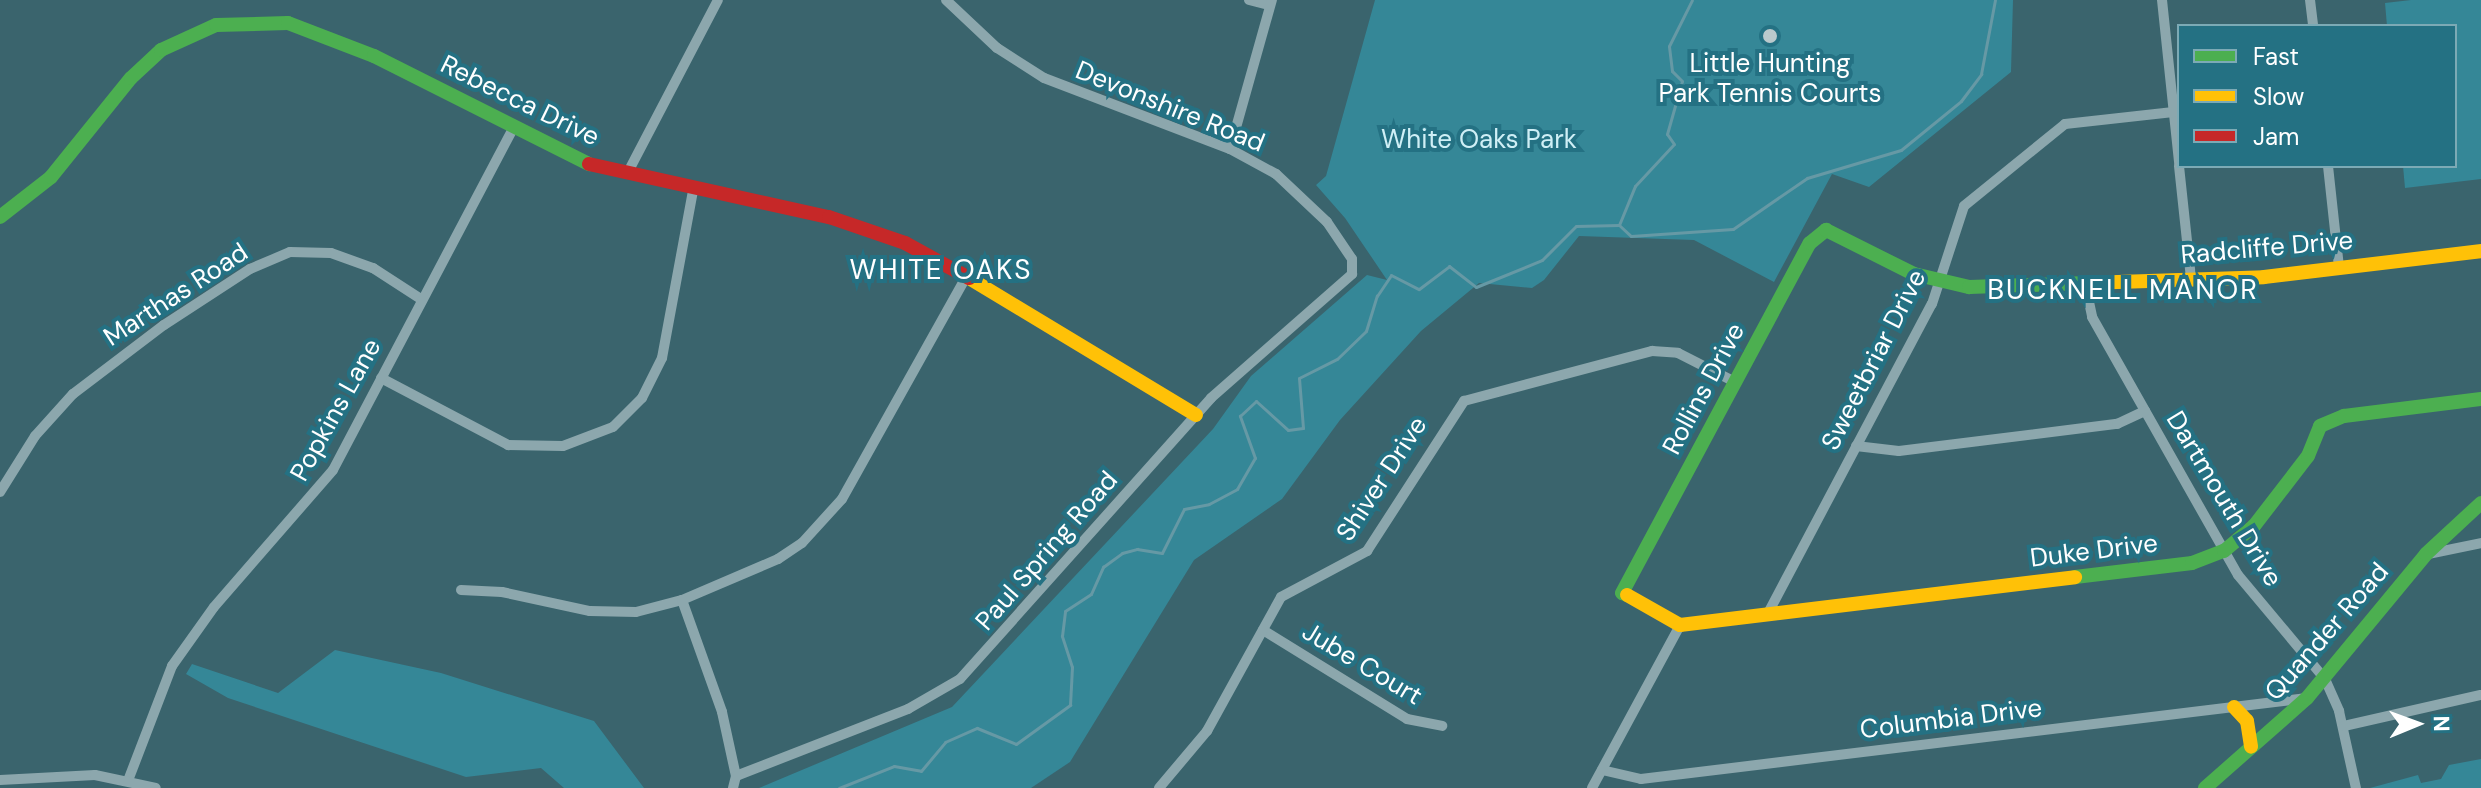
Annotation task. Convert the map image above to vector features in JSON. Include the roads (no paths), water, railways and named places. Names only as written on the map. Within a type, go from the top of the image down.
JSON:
[{"type":"street","points":[[627,174],[718,0]]},
{"type":"street","name":"Devonshire Road","points":[[946,0],[997,48],[1044,78],[1230,149],[1276,174],[1308,201],[1344,245],[1352,274]]},
{"type":"street","points":[[1230,149],[1270,3],[1249,0]]},
{"type":"street","points":[[2162,0],[2177,147]]},
{"type":"street","points":[[2310,0],[2313,24]]},
{"type":"street","name":"Rebecca Drive","points":[[0,217],[51,177],[146,63],[180,38],[228,22],[270,21],[326,35],[513,129],[627,174],[693,191],[854,224],[905,243],[1139,375],[1196,415]]},
{"type":"street","name":"Sweetbriar Drive","points":[[1767,615],[1940,281],[1964,206],[2057,128],[2072,122],[2173,112]]},
{"type":"street","name":"Popkins Lane","points":[[129,778],[172,666],[214,607],[321,487],[513,129]]},
{"type":"street","points":[[2179,168],[2191,279]]},
{"type":"street","points":[[2328,168],[2339,268]]},
{"type":"street","points":[[381,378],[508,445],[563,446],[613,427],[642,398],[662,358],[693,191]]},
{"type":"street","name":"Rollins Drive","points":[[1680,625],[1622,593],[1817,234],[1826,230],[1871,252]]},
{"type":"street","name":"Marthas Road","points":[[0,492],[42,427],[100,371],[227,282],[280,255],[310,250],[344,256],[421,299]]},
{"type":"street","name":"Radcliffe Drive","points":[[1871,252],[1940,281],[1969,287],[2191,279],[2339,268],[2481,251]]},
{"type":"street","name":"Paul Spring Road","points":[[736,776],[908,709],[960,679],[1196,415],[1352,274]]},
{"type":"street","points":[[461,590],[502,592],[614,613],[682,600],[778,559],[823,522],[859,472],[966,277]]},
{"type":"street","name":"Dartmouth Drive","points":[[2085,283],[2092,317],[2224,551],[2256,600],[2325,679],[2344,726],[2356,788]]},
{"type":"street","name":"Shiver Drive","points":[[1159,788],[1207,731],[1289,589],[1344,567],[1367,551],[1450,415],[1470,398],[1652,351],[1678,353],[1735,382]]},
{"type":"street","name":"Duke Drive","points":[[1680,625],[2192,563],[2224,551],[2254,526],[2308,456],[2320,426],[2344,416],[2481,399]]},
{"type":"street","points":[[1856,446],[1899,451],[1992,440],[2117,424],[2145,411]]},
{"type":"street","name":"Quander Road","points":[[2205,788],[2307,698],[2426,554],[2481,503]]},
{"type":"street","points":[[2426,554],[2481,543]]},
{"type":"street","points":[[682,600],[722,712],[736,776],[733,788]]},
{"type":"street","points":[[1592,788],[1680,625]]},
{"type":"street","name":"Jube Court","points":[[1263,630],[1407,719],[1442,726]]},
{"type":"street","points":[[2344,726],[2481,695]]},
{"type":"street","name":"Columbia Drive","points":[[1602,770],[1641,779],[2307,698]]},
{"type":"street","points":[[2234,707],[2247,721],[2251,747]]},
{"type":"street","points":[[0,780],[95,775],[129,778],[156,788]]},
{"type":"waterway","points":[[1619,225],[1635,186],[1674,144],[1667,134],[1682,81],[1672,71],[1669,46],[1692,0]]},
{"type":"waterway","points":[[839,788],[894,766],[921,771],[945,742],[977,728],[1016,744],[1070,705],[1072,667],[1062,636],[1065,611],[1091,594],[1103,567],[1122,553],[1137,549],[1162,553],[1184,509],[1209,504],[1237,489],[1255,458],[1240,416],[1256,401],[1288,430],[1303,428],[1299,378],[1337,359],[1366,331],[1377,296],[1391,275],[1419,289],[1449,266],[1476,287],[1542,260],[1576,226],[1619,225],[1631,236],[1733,229],[1807,178],[1901,150],[1961,101],[1981,74],[1995,0]]},
{"type":"place","name":"Little Hunting Park Tennis Courts","points":[[1770,36]]},
{"type":"district","name":"WHITE OAKS","points":[[941,270]]},
{"type":"district","name":"BUCKNELL MANOR","points":[[2123,290]]},
{"type":"park label","name":"White Oaks Park","points":[[1479,140]]}]
